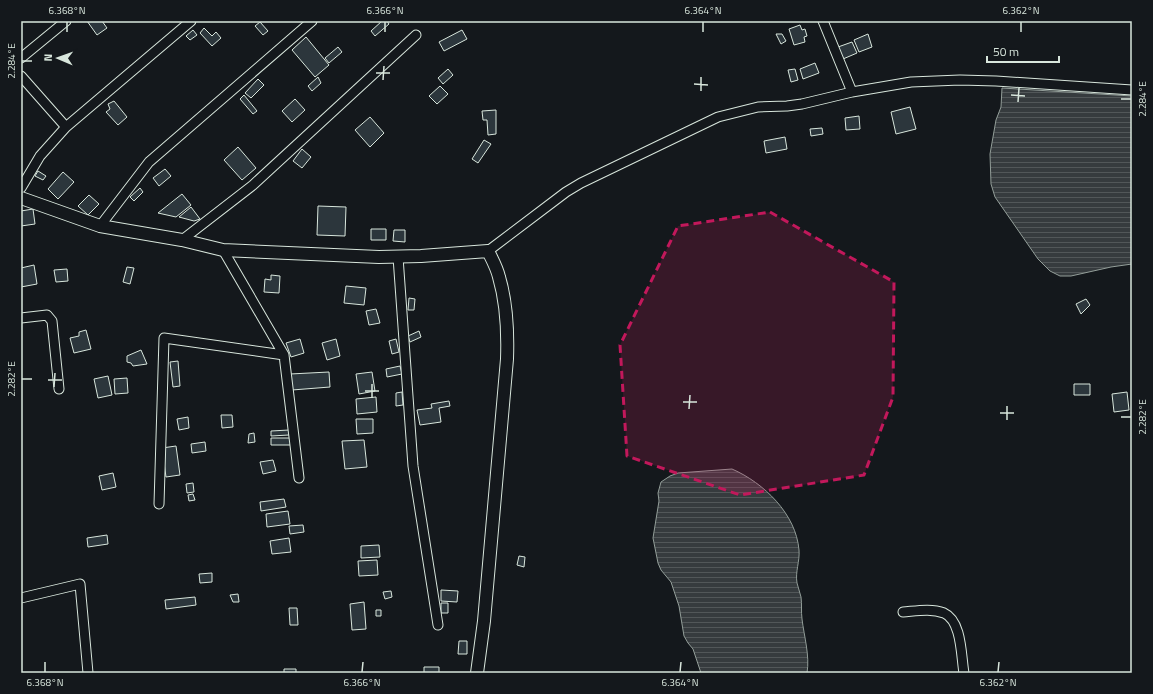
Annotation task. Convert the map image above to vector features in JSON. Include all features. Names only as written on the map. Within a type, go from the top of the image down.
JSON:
[{"type":"street","points":[[21,58],[66,21]]},
{"type":"street","points":[[21,188],[40,156],[66,127],[191,21]]},
{"type":"street","points":[[100,226],[149,162],[312,21]]},
{"type":"street","points":[[823,21],[852,92]]},
{"type":"street","points":[[182,240],[253,185],[416,35]]},
{"type":"street","points":[[21,76],[66,127]]},
{"type":"street","points":[[21,198],[100,226],[182,240],[223,250],[398,257],[488,251],[566,192],[581,183],[718,117],[758,107],[802,104],[852,92],[911,82],[960,80],[996,81],[1132,90]]},
{"type":"street","points":[[223,250],[284,355],[299,478]]},
{"type":"street","points":[[477,673],[486,597],[507,360],[508,330],[504,296],[499,275],[488,251]]},
{"type":"street","points":[[398,257],[414,466],[438,625]]},
{"type":"street","points":[[21,318],[47,315],[52,321],[59,389]]},
{"type":"street","points":[[159,504],[164,338],[284,355]]},
{"type":"street","points":[[21,598],[80,584],[88,673]]},
{"type":"street","points":[[903,612],[935,612],[944,614],[953,619],[958,629],[964,673]]},
{"type":"highlighted area","points":[[770,212],[894,282],[893,397],[864,475],[740,495],[627,456],[620,345],[678,226]]},
{"type":"shaded area","points":[[1002,88],[1132,96],[1132,264],[1071,276],[1060,276],[1050,271],[1038,259],[995,197],[991,184],[990,154],[996,120],[1001,107]]},
{"type":"shaded area","points":[[732,469],[756,482],[776,501],[792,524],[797,537],[799,554],[797,585],[801,597],[802,619],[807,653],[807,673],[701,673],[693,649],[684,636],[679,606],[671,582],[661,570],[658,563],[653,538],[659,501],[658,493],[661,482],[678,473]]},
{"type":"building","points":[[87,21],[102,21],[107,28],[97,35]]},
{"type":"building","points":[[382,21],[387,21],[389,24],[375,36],[371,31]]},
{"type":"building","points":[[260,22],[268,31],[263,35],[255,26]]},
{"type":"building","points":[[800,25],[802,30],[805,29],[807,36],[804,37],[805,42],[794,45],[789,29]]},
{"type":"building","points":[[204,28],[212,36],[216,32],[221,38],[212,46],[200,33]]},
{"type":"building","points":[[193,30],[197,35],[190,40],[186,36]]},
{"type":"building","points":[[462,30],[467,39],[444,51],[439,42]]},
{"type":"building","points":[[776,34],[782,34],[786,41],[781,44]]},
{"type":"building","points":[[868,34],[872,47],[859,52],[854,40]]},
{"type":"building","points":[[306,37],[329,65],[315,77],[292,50]]},
{"type":"building","points":[[852,42],[857,53],[843,59],[838,47]]},
{"type":"building","points":[[338,47],[342,52],[329,63],[325,58]]},
{"type":"building","points":[[815,63],[819,73],[803,79],[800,69]]},
{"type":"building","points":[[448,69],[453,75],[443,84],[438,78]]},
{"type":"building","points":[[795,69],[798,80],[791,82],[788,70]]},
{"type":"building","points":[[318,77],[321,83],[312,91],[308,86]]},
{"type":"building","points":[[258,79],[264,85],[251,98],[245,93]]},
{"type":"building","points":[[440,86],[448,94],[437,104],[429,96]]},
{"type":"building","points":[[244,95],[257,111],[253,114],[240,99]]},
{"type":"building","points":[[295,99],[305,110],[292,122],[282,111]]},
{"type":"building","points":[[114,101],[127,117],[118,125],[106,112],[110,109],[108,104]]},
{"type":"building","points":[[910,107],[916,129],[896,134],[891,112]]},
{"type":"building","points":[[496,110],[496,134],[488,135],[487,120],[483,120],[482,111]]},
{"type":"building","points":[[859,116],[860,129],[846,130],[845,118]]},
{"type":"building","points":[[370,117],[384,133],[370,147],[355,130]]},
{"type":"building","points":[[822,128],[823,134],[811,136],[810,129]]},
{"type":"building","points":[[785,137],[787,149],[766,153],[764,141]]},
{"type":"building","points":[[484,140],[491,144],[478,163],[472,159]]},
{"type":"building","points":[[238,147],[256,168],[242,180],[224,160]]},
{"type":"building","points":[[302,149],[311,157],[302,168],[293,161]]},
{"type":"building","points":[[165,169],[171,176],[159,186],[153,178]]},
{"type":"building","points":[[38,171],[46,176],[43,180],[35,176]]},
{"type":"building","points":[[63,172],[74,182],[58,199],[48,189]]},
{"type":"building","points":[[140,188],[143,192],[134,201],[130,197]]},
{"type":"building","points":[[182,194],[191,205],[176,217],[158,213]]},
{"type":"building","points":[[89,195],[99,204],[88,215],[78,206]]},
{"type":"building","points":[[318,206],[346,207],[345,236],[317,235]]},
{"type":"building","points":[[191,207],[200,219],[194,221],[179,217]]},
{"type":"building","points":[[33,209],[35,224],[21,226],[21,211]]},
{"type":"building","points":[[371,229],[386,229],[386,240],[371,240]]},
{"type":"building","points":[[394,230],[405,230],[405,242],[393,241]]},
{"type":"building","points":[[34,265],[37,284],[21,287],[21,268]]},
{"type":"building","points":[[127,267],[134,268],[130,284],[123,282]]},
{"type":"building","points":[[67,269],[68,281],[56,282],[54,270]]},
{"type":"building","points":[[271,275],[280,276],[279,293],[264,292],[265,279],[271,280]]},
{"type":"building","points":[[346,286],[366,288],[364,305],[344,303]]},
{"type":"building","points":[[409,298],[415,299],[414,310],[408,310]]},
{"type":"building","points":[[1086,299],[1090,305],[1081,314],[1076,304]]},
{"type":"building","points":[[376,309],[380,323],[369,325],[366,311]]},
{"type":"building","points":[[86,330],[91,349],[74,353],[70,338],[79,336],[79,332]]},
{"type":"building","points":[[419,331],[421,337],[410,342],[408,336]]},
{"type":"building","points":[[300,339],[304,353],[291,357],[286,343]]},
{"type":"building","points":[[336,339],[340,356],[327,360],[322,343]]},
{"type":"building","points":[[396,339],[399,352],[392,354],[389,341]]},
{"type":"building","points":[[141,350],[147,364],[133,366],[131,363],[127,362],[127,356]]},
{"type":"building","points":[[178,361],[180,386],[173,387],[170,362]]},
{"type":"building","points":[[400,366],[402,374],[387,377],[386,369]]},
{"type":"building","points":[[329,372],[330,387],[292,390],[290,374]]},
{"type":"building","points":[[372,372],[375,391],[359,394],[356,374]]},
{"type":"building","points":[[108,376],[112,395],[98,398],[94,379]]},
{"type":"building","points":[[127,378],[128,393],[115,394],[114,379]]},
{"type":"building","points":[[1074,384],[1090,384],[1090,395],[1074,395]]},
{"type":"building","points":[[402,392],[403,405],[396,406],[396,393]]},
{"type":"building","points":[[1127,392],[1129,410],[1114,412],[1112,394]]},
{"type":"building","points":[[376,397],[377,412],[357,414],[356,399]]},
{"type":"building","points":[[449,401],[450,406],[439,408],[441,422],[420,425],[417,410],[432,408],[431,404]]},
{"type":"building","points":[[221,415],[232,415],[233,427],[222,428]]},
{"type":"building","points":[[188,417],[189,428],[179,430],[177,419]]},
{"type":"building","points":[[356,419],[373,419],[373,433],[357,434]]},
{"type":"building","points":[[289,430],[289,435],[271,436],[271,431]]},
{"type":"building","points":[[254,433],[255,442],[248,443],[249,434]]},
{"type":"building","points":[[271,438],[290,438],[291,445],[271,445]]},
{"type":"building","points":[[364,440],[367,467],[345,469],[342,441]]},
{"type":"building","points":[[205,442],[206,451],[192,453],[191,444]]},
{"type":"building","points":[[176,446],[180,475],[166,477],[162,448]]},
{"type":"building","points":[[273,460],[276,471],[263,474],[260,462]]},
{"type":"building","points":[[113,473],[116,487],[102,490],[99,476]]},
{"type":"building","points":[[193,483],[194,492],[187,493],[186,484]]},
{"type":"building","points":[[193,494],[195,500],[189,501],[188,495]]},
{"type":"building","points":[[284,499],[286,507],[261,511],[260,502]]},
{"type":"building","points":[[288,511],[290,524],[267,527],[266,514]]},
{"type":"building","points":[[303,525],[304,532],[290,534],[289,526]]},
{"type":"building","points":[[107,535],[108,544],[88,547],[87,538]]},
{"type":"building","points":[[289,538],[291,552],[272,554],[270,541]]},
{"type":"building","points":[[379,545],[380,557],[361,558],[361,546]]},
{"type":"building","points":[[519,556],[525,557],[524,567],[517,565]]},
{"type":"building","points":[[377,560],[378,575],[359,576],[358,561]]},
{"type":"building","points":[[212,573],[212,582],[200,583],[199,574]]},
{"type":"building","points":[[441,590],[458,591],[457,602],[441,601]]},
{"type":"building","points":[[391,591],[392,597],[385,599],[383,592]]},
{"type":"building","points":[[238,594],[239,602],[233,602],[230,595]]},
{"type":"building","points":[[195,597],[196,605],[166,609],[165,600]]},
{"type":"building","points":[[364,602],[366,629],[352,630],[350,604]]},
{"type":"building","points":[[441,603],[448,603],[448,613],[441,613]]},
{"type":"building","points":[[289,608],[297,608],[298,625],[290,625]]},
{"type":"building","points":[[376,610],[381,610],[381,616],[376,616]]},
{"type":"building","points":[[459,641],[467,641],[467,654],[458,654]]},
{"type":"building","points":[[424,667],[439,667],[439,673],[424,673]]},
{"type":"building","points":[[284,669],[296,669],[296,673],[284,673]]}]
